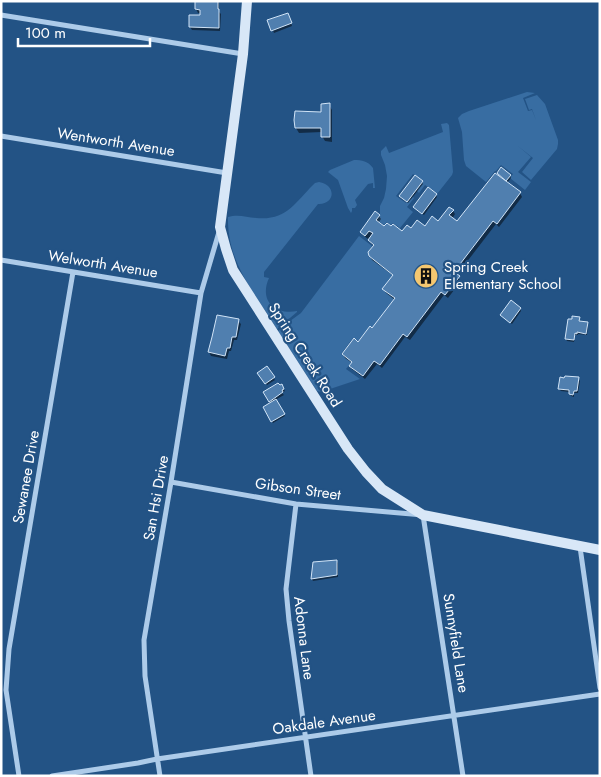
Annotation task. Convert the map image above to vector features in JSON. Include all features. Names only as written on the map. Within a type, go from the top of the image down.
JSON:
[{"type":"street","name":"Spring Creek Road","points":[[248,2],[220,227],[233,270],[348,449],[382,489],[423,515],[600,550]]},
{"type":"street","points":[[1,15],[243,54]]},
{"type":"street","name":"Wentworth Avenue","points":[[1,136],[227,173]]},
{"type":"street","name":"San Hsi Drive","points":[[160,776],[145,676],[144,640],[201,293],[220,227]]},
{"type":"street","name":"Welworth Avenue","points":[[1,260],[201,293]]},
{"type":"street","name":"Sewanee Drive","points":[[19,776],[6,690],[9,649],[73,272]]},
{"type":"street","name":"Gibson Street","points":[[171,482],[296,504],[423,515]]},
{"type":"street","name":"Adonna Lane","points":[[296,504],[286,589],[311,776]]},
{"type":"street","name":"Sunnyfield Lane","points":[[423,515],[463,776]]},
{"type":"street","points":[[580,547],[600,688]]},
{"type":"street","name":"Oakdale Avenue","points":[[52,776],[138,763],[157,758],[600,694]]},
{"type":"shaded area","points":[[527,92],[535,93],[523,98],[528,111],[532,110],[536,120],[532,109],[529,110],[525,99],[537,95],[545,104],[558,140],[557,149],[531,180],[522,172],[533,158],[518,146],[531,157],[518,172],[531,182],[525,190],[510,178],[513,174],[501,165],[486,182],[466,166],[462,132],[458,118],[469,111]]},
{"type":"shaded area","points":[[447,123],[449,125],[452,175],[437,194],[425,185],[419,193],[416,190],[423,181],[413,174],[396,196],[406,203],[413,197],[407,207],[413,212],[400,228],[393,223],[391,225],[387,222],[384,225],[377,220],[380,216],[380,206],[384,198],[387,176],[381,151],[386,146],[389,153],[443,132],[441,124]]},
{"type":"shaded area","points":[[354,160],[365,161],[373,168],[375,188],[373,188],[373,183],[368,184],[355,200],[357,205],[355,208],[352,208],[351,213],[338,180],[328,172]]},
{"type":"shaded area","points":[[319,182],[329,187],[332,194],[331,198],[324,203],[318,204],[264,272],[264,277],[269,278],[266,293],[267,299],[271,304],[282,311],[297,311],[277,329],[251,289],[237,262],[229,233],[228,217],[275,217],[289,209],[315,183]]},
{"type":"shaded area","points":[[359,236],[372,246],[368,256],[393,275],[383,289],[395,298],[372,328],[370,326],[358,341],[353,338],[341,354],[352,362],[346,369],[360,379],[321,392],[317,391],[278,331],[286,325],[299,344],[286,324],[301,313]]},
{"type":"building","points":[[195,1],[218,1],[219,28],[189,27],[189,15],[200,15],[200,10],[195,9]]},
{"type":"building","points":[[288,13],[292,23],[271,31],[267,20]]},
{"type":"building","points":[[330,103],[330,137],[321,137],[321,128],[295,128],[295,111],[321,112],[321,104]]},
{"type":"building","points":[[501,167],[511,175],[506,181],[497,173]]},
{"type":"building","name":"Spring Creek Elementary School","points":[[495,173],[521,192],[497,224],[493,221],[454,272],[460,276],[445,295],[441,292],[407,337],[403,334],[380,365],[374,361],[363,376],[349,366],[352,362],[342,354],[354,338],[358,342],[370,326],[372,328],[395,298],[382,289],[393,275],[369,256],[368,252],[374,245],[368,240],[373,233],[369,231],[365,236],[360,232],[375,211],[380,215],[376,220],[384,226],[387,223],[391,226],[393,224],[402,231],[407,225],[411,228],[417,220],[425,226],[432,216],[438,221],[449,207],[454,210],[449,215],[457,221]]},
{"type":"building","points":[[415,175],[423,181],[407,202],[399,196]]},
{"type":"building","points":[[428,187],[437,194],[422,214],[413,207]]},
{"type":"building","points":[[511,300],[521,308],[510,323],[500,315]]},
{"type":"building","points":[[217,315],[239,319],[236,337],[232,337],[230,348],[227,348],[225,356],[208,352]]},
{"type":"building","points":[[572,316],[580,317],[579,321],[588,322],[586,334],[575,333],[574,340],[565,339],[568,319],[572,319]]},
{"type":"building","points":[[267,366],[275,377],[265,384],[257,373]]},
{"type":"building","points":[[565,376],[579,377],[577,391],[574,391],[573,395],[569,394],[569,390],[558,389],[560,377],[564,378]]},
{"type":"building","points":[[278,383],[282,384],[283,392],[269,402],[263,392]]},
{"type":"building","points":[[276,399],[285,414],[271,422],[263,407]]},
{"type":"building","points":[[337,560],[337,575],[311,579],[313,562]]},
{"type":"place","name":"Spring Creek Elementary School","points":[[426,276]]}]
